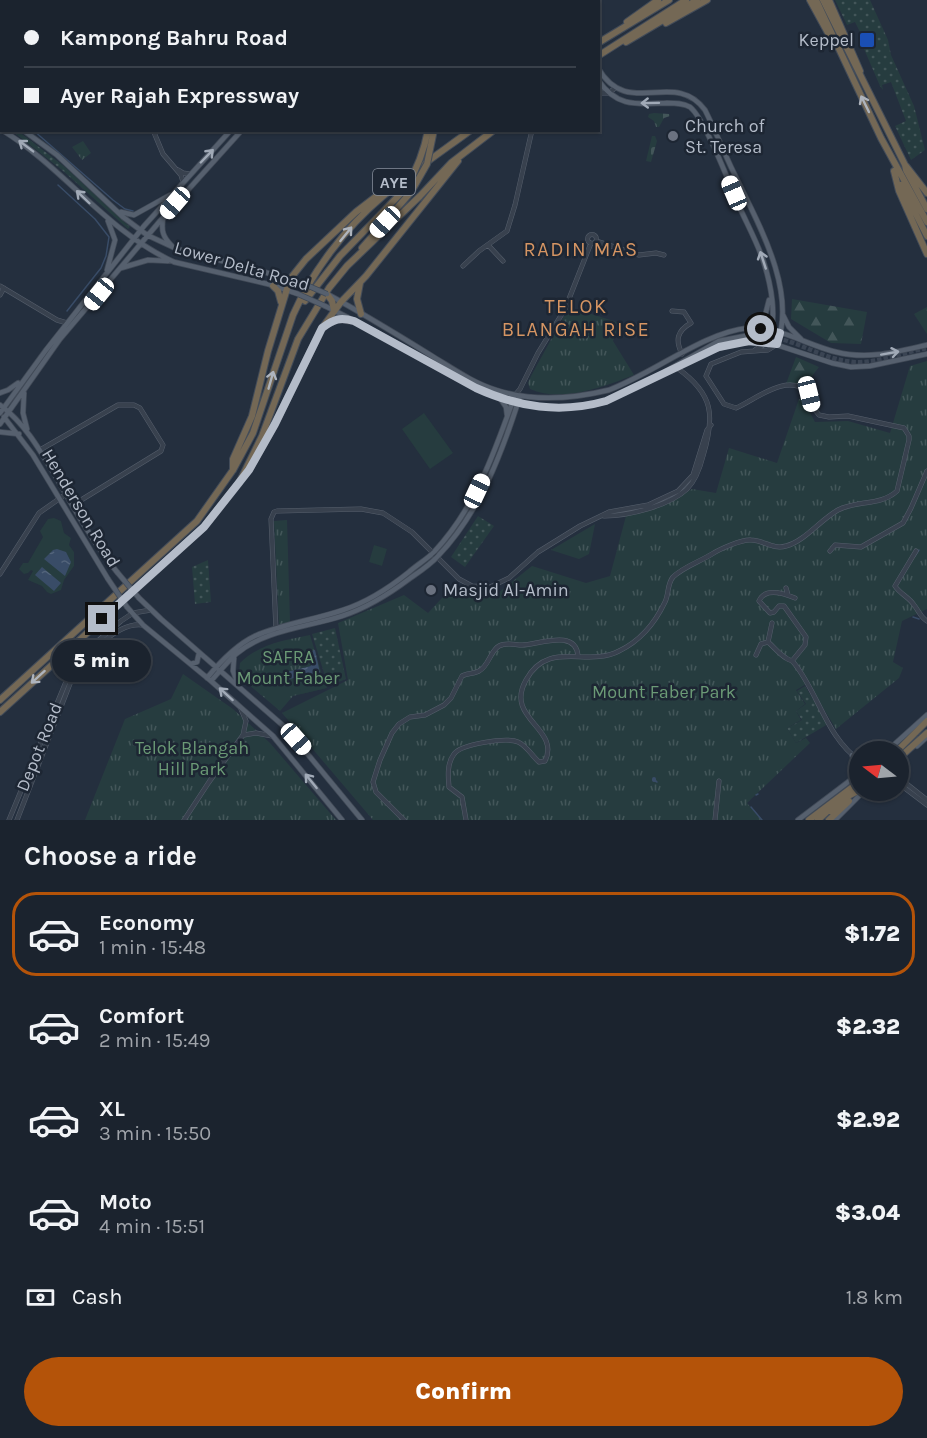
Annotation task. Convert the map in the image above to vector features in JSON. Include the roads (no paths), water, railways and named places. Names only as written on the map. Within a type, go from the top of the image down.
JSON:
[{"type":"highway","points":[[610,36],[658,0]]},
{"type":"highway","points":[[600,42],[669,0]]},
{"type":"highway","points":[[600,55],[686,0]]},
{"type":"highway","points":[[637,36],[697,0]]},
{"type":"highway","points":[[609,49],[674,19],[707,0]]},
{"type":"highway","points":[[810,0],[927,222]]},
{"type":"highway","points":[[816,0],[838,50]]},
{"type":"highway","points":[[823,0],[905,165],[927,194]]},
{"type":"highway","points":[[828,0],[850,46],[862,79]]},
{"type":"highway","points":[[293,315],[340,256],[409,190],[428,132]]},
{"type":"highway","points":[[347,266],[409,190],[427,164],[435,132]]},
{"type":"highway","name":"AYE","points":[[0,700],[196,521],[233,470],[258,423],[293,315],[301,298],[326,260],[354,225],[380,198],[468,132]]},
{"type":"highway","name":"AYE","points":[[0,712],[204,527],[238,483],[262,436],[284,371],[303,328],[329,288],[347,266],[452,163],[491,132]]},
{"type":"highway","points":[[881,138],[894,171],[927,236]]},
{"type":"highway","points":[[238,483],[249,470],[268,438],[322,328],[334,310],[362,280],[465,153]]},
{"type":"highway","name":"AYE","points":[[290,279],[306,259],[356,212],[393,183],[435,156]]},
{"type":"highway","points":[[905,165],[927,208]]},
{"type":"highway","points":[[894,171],[899,191],[927,254]]},
{"type":"highway","points":[[233,470],[233,459],[252,416],[290,279]]},
{"type":"highway","points":[[361,314],[357,299],[358,287],[362,280]]},
{"type":"highway","points":[[272,285],[278,291],[281,306]]},
{"type":"highway","points":[[329,295],[334,310]]},
{"type":"highway","points":[[322,328],[335,319],[351,320]]},
{"type":"highway","points":[[907,741],[927,721]]},
{"type":"highway","points":[[909,752],[927,735]]},
{"type":"highway","points":[[809,820],[849,793]]},
{"type":"highway","points":[[820,820],[849,795]]},
{"type":"highway","points":[[830,820],[849,798]]},
{"type":"main road","points":[[600,70],[615,88],[626,93],[675,92],[689,96],[705,110],[774,260],[781,306],[780,333],[777,344]]},
{"type":"main road","points":[[600,82],[609,93],[629,103],[673,103],[687,106],[698,117],[763,260],[770,291],[772,331],[768,342]]},
{"type":"main road","name":"Lower Delta Road","points":[[4,132],[37,155],[106,219],[174,262],[286,289],[334,310],[476,388],[515,403],[548,408],[591,405],[614,398],[719,347],[746,339],[777,344],[832,363],[851,367]]},
{"type":"main road","name":"Lower Delta Road","points":[[26,132],[57,155],[147,235],[177,249],[277,275],[329,295],[462,374],[495,390],[558,398],[588,395],[620,386],[720,335],[751,327],[780,333],[827,350],[854,356],[880,355],[927,345]]},
{"type":"main road","points":[[1,410],[140,231],[229,132]]},
{"type":"main road","points":[[0,424],[51,351],[147,235],[240,132]]},
{"type":"main road","points":[[714,148],[716,142],[720,140]]},
{"type":"main road","points":[[116,209],[134,215],[172,194]]},
{"type":"main road","points":[[164,216],[163,235],[177,249]]},
{"type":"main road","points":[[106,219],[115,240],[106,274]]},
{"type":"main road","points":[[120,268],[148,260],[174,262]]},
{"type":"main road","points":[[751,327],[764,320],[769,306],[770,291]]},
{"type":"main road","points":[[781,306],[789,327],[806,342]]},
{"type":"main road","points":[[351,320],[348,313],[353,309]]},
{"type":"main road","points":[[656,377],[707,346],[719,341],[746,339]]},
{"type":"main road","points":[[854,356],[848,358],[847,362],[851,367],[870,366],[927,354]]},
{"type":"main road","points":[[0,393],[9,390],[23,380]]},
{"type":"main road","points":[[25,388],[22,404],[28,432]]},
{"type":"main road","points":[[218,670],[236,654],[261,639],[371,598],[435,555],[457,533],[481,495],[499,454],[518,394]]},
{"type":"main road","points":[[588,395],[587,401],[591,405]]},
{"type":"main road","points":[[500,398],[506,407],[507,417]]},
{"type":"main road","points":[[435,555],[477,491],[515,403]]},
{"type":"main road","name":"Henderson Road","points":[[1,410],[9,412],[28,432],[117,572],[139,598],[287,729],[362,820]]},
{"type":"main road","name":"Henderson Road","points":[[1,410],[60,498],[127,607],[143,625],[273,736],[342,820]]},
{"type":"main road","points":[[0,432],[19,434]]},
{"type":"main road","points":[[209,679],[244,643],[256,636],[277,632]]},
{"type":"main road","points":[[191,664],[197,662],[199,653]]},
{"type":"main road","points":[[236,654],[233,671],[241,689]]},
{"type":"main road","points":[[898,741],[927,715]]},
{"type":"main road","points":[[798,820],[849,781]]},
{"type":"main road","points":[[835,820],[854,801]]},
{"type":"main road","points":[[355,820],[357,813]]},
{"type":"street","points":[[600,93],[609,93],[615,88]]},
{"type":"street","points":[[155,132],[165,153],[179,171],[190,174]]},
{"type":"street","points":[[155,132],[163,154],[181,175],[183,182]]},
{"type":"street","points":[[463,266],[503,235],[509,226],[532,132]]},
{"type":"street","points":[[591,243],[587,240],[590,234],[596,236],[596,241]]},
{"type":"street","points":[[518,394],[538,353],[565,309],[591,243],[596,241],[641,255],[654,253],[664,255]]},
{"type":"street","points":[[488,245],[503,261]]},
{"type":"street","points":[[1,289],[57,320],[67,323]]},
{"type":"street","points":[[1,289],[56,322],[60,332]]},
{"type":"street","points":[[672,311],[684,312],[691,323],[682,329],[678,337],[678,345],[682,354]]},
{"type":"street","points":[[741,352],[746,339]]},
{"type":"street","points":[[754,350],[768,342]]},
{"type":"street","points":[[466,820],[462,797],[448,786],[453,754],[467,747],[509,740],[521,744],[539,762],[545,761],[548,753],[547,743],[541,731],[525,714],[521,706],[522,687],[532,671],[543,661],[561,657],[608,656],[634,642],[653,622],[666,601],[671,579],[714,553],[751,540],[784,547],[839,509],[885,499],[892,496],[900,485],[904,457],[909,445],[909,436],[904,428],[848,416],[819,415],[812,406],[806,390],[795,386],[768,389],[736,408],[724,404],[707,380],[706,372],[716,362],[741,352],[768,350],[777,344]]},
{"type":"street","points":[[688,362],[688,375]]},
{"type":"street","points":[[277,632],[271,519],[274,512],[372,510],[383,513],[407,528],[459,579],[466,584],[480,588],[490,587],[509,578],[553,542],[580,526],[609,512],[659,503],[678,491],[692,477],[707,430],[711,425],[708,402],[688,375],[677,368]]},
{"type":"street","name":"Henderson Road","points":[[40,450],[118,405],[138,406],[159,437],[163,445],[161,451],[73,505]]},
{"type":"street","points":[[830,551],[835,545],[864,546],[903,523],[927,471]]},
{"type":"street","points":[[0,574],[39,513],[66,494]]},
{"type":"street","points":[[916,551],[897,581],[896,588],[909,599],[927,621]]},
{"type":"street","points":[[786,588],[788,595]]},
{"type":"street","points":[[792,661],[805,645],[806,637],[784,606],[770,613],[759,602],[759,598],[766,593],[795,598]]},
{"type":"street","name":"Depot Road","points":[[9,820],[70,672],[79,657],[133,613],[151,610]]},
{"type":"street","points":[[768,642],[772,623]]},
{"type":"street","name":"Depot Road","points":[[16,820],[71,681],[80,665],[122,628],[133,624],[143,625]]},
{"type":"street","points":[[404,820],[376,792],[373,782],[387,744],[399,724],[410,717],[425,715],[444,705],[451,698],[462,676],[479,671],[499,646],[525,645],[554,639],[576,646],[578,656]]},
{"type":"street","points":[[768,642],[792,661],[808,686],[828,726],[849,751]]},
{"type":"street","points":[[756,655],[761,644],[768,642]]},
{"type":"street","points":[[184,820],[243,735],[246,721],[240,707]]},
{"type":"street","points":[[243,735],[256,733],[273,736]]},
{"type":"street","points":[[716,820],[719,781]]},
{"type":"street","points":[[909,787],[926,798]]},
{"type":"street","points":[[909,789],[927,805]]},
{"type":"water","points":[[57,549],[66,552],[71,562],[65,576],[44,559]]},
{"type":"water","points":[[42,567],[61,583],[54,591],[35,575]]},
{"type":"water","points":[[315,650],[320,673],[289,679],[287,672],[311,666],[309,652]]},
{"type":"waterway","points":[[35,132],[113,200],[125,209],[133,211]]},
{"type":"waterway","points":[[58,185],[95,219],[109,237],[106,256],[101,268],[67,311]]},
{"type":"waterway","points":[[915,556],[919,550]]},
{"type":"waterway","points":[[913,617],[919,619]]},
{"type":"waterway","points":[[654,779],[657,782],[653,780],[654,779]]},
{"type":"waterway","points":[[751,807],[762,820]]},
{"type":"tunnel","points":[[745,336],[761,336],[789,341],[826,356],[853,362],[881,360],[927,348]]},
{"type":"place","name":"Keppel","points":[[867,40]]},
{"type":"place","name":"Church of St. Teresa","points":[[673,136]]},
{"type":"place","name":"Masjid Al-Amin","points":[[431,590]]},
{"type":"district","name":"RADIN MAS","points":[[581,249]]},
{"type":"district","name":"TELOK BLANGAH RISE","points":[[576,318]]},
{"type":"park label","name":"SAFRA Mount Faber","points":[[288,667]]},
{"type":"park label","name":"Mount Faber Park","points":[[664,692]]},
{"type":"park label","name":"Telok Blangah Hill Park","points":[[192,758]]}]
